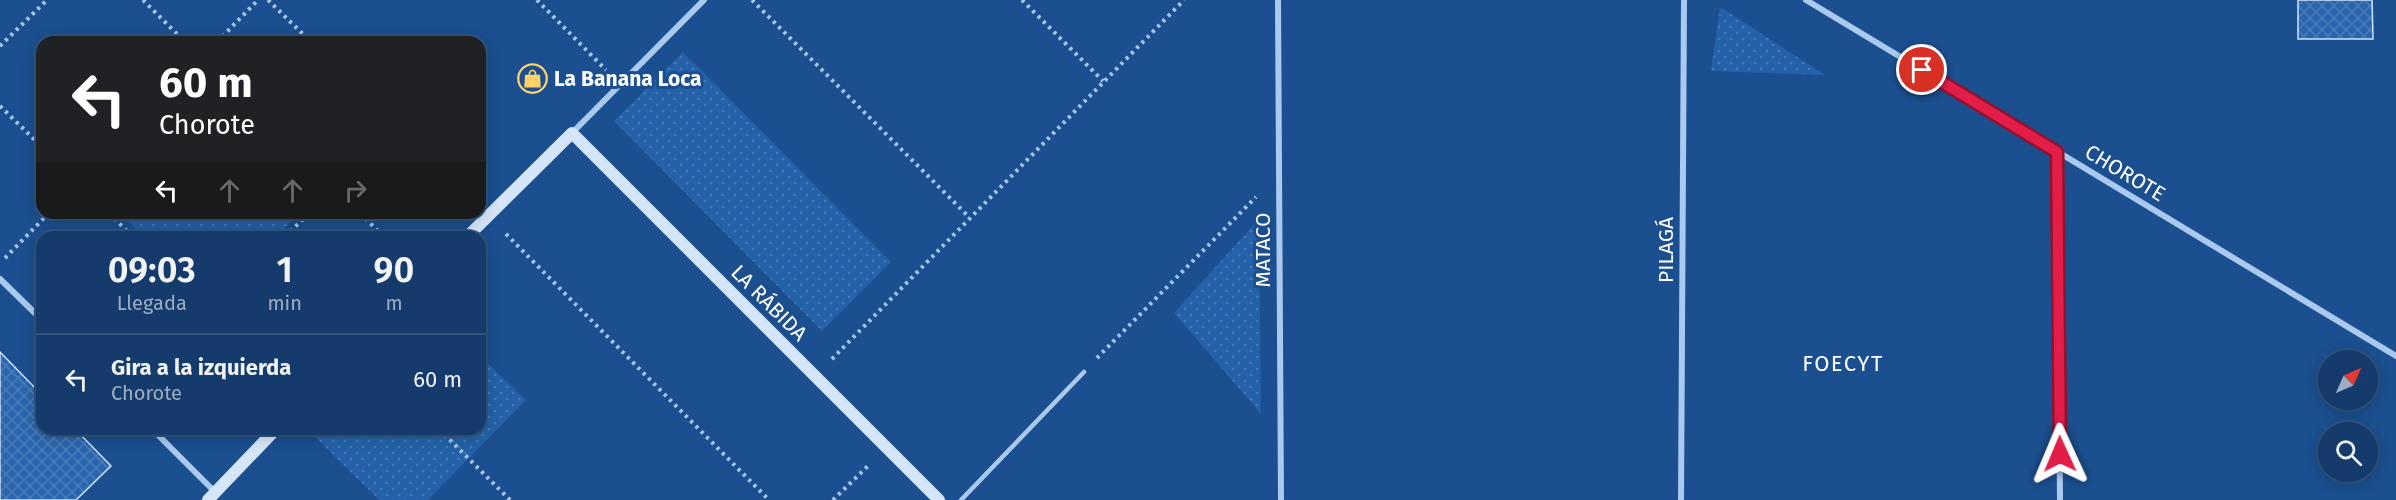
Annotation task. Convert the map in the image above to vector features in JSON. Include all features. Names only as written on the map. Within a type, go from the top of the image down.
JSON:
[{"type":"street","points":[[488,216],[704,0]]},
{"type":"street","name":"MATACO","points":[[1278,0],[1281,500]]},
{"type":"street","name":"PILAGÁ","points":[[1681,500],[1684,0]]},
{"type":"street","name":"CHOROTE","points":[[1806,0],[2396,356]]},
{"type":"street","name":"LA RÁBIDA","points":[[572,133],[939,500]]},
{"type":"street","points":[[2057,152],[2060,500]]},
{"type":"street","points":[[473,231],[485,219]]},
{"type":"street","points":[[0,279],[36,314]]},
{"type":"street","points":[[157,435],[212,496],[270,435]]},
{"type":"lane","points":[[961,500],[1084,372]]},
{"type":"path","points":[[0,46],[47,0]]},
{"type":"path","points":[[143,0],[179,36]]},
{"type":"path","points":[[223,36],[258,0]]},
{"type":"path","points":[[268,0],[304,36]]},
{"type":"path","points":[[537,0],[619,83]]},
{"type":"path","points":[[752,0],[969,217]]},
{"type":"path","points":[[1022,0],[1103,81]]},
{"type":"path","points":[[814,376],[1184,0]]},
{"type":"path","points":[[0,106],[36,141]]},
{"type":"path","points":[[1084,372],[1279,173]]},
{"type":"path","points":[[488,216],[769,500]]},
{"type":"path","points":[[0,263],[43,219]]},
{"type":"path","points":[[115,219],[127,231]]},
{"type":"path","points":[[291,231],[303,219]]},
{"type":"path","points":[[366,219],[378,231]]},
{"type":"path","points":[[445,435],[510,500]]},
{"type":"path","points":[[832,500],[887,448]]},
{"type":"shaded area","points":[[1720,7],[1825,75],[1711,71]]},
{"type":"shaded area","points":[[683,52],[891,262],[822,331],[614,121]]},
{"type":"shaded area","points":[[126,219],[293,219],[282,231],[138,231]]},
{"type":"shaded area","points":[[1259,219],[1261,414],[1174,313]]},
{"type":"shaded area","points":[[486,362],[526,400],[428,500],[379,500],[316,438],[319,435],[486,435]]},
{"type":"building","points":[[2298,0],[2372,0],[2373,39],[2298,39]]},
{"type":"building","points":[[0,352],[36,389],[36,435],[81,435],[111,466],[76,500],[0,500]]},
{"type":"place","name":"La Banana Loca","points":[[533,79]]},
{"type":"district","name":"FOECYT","points":[[1843,363]]},
{"type":"route","points":[[1922,70],[2057,152],[2060,454]]}]
